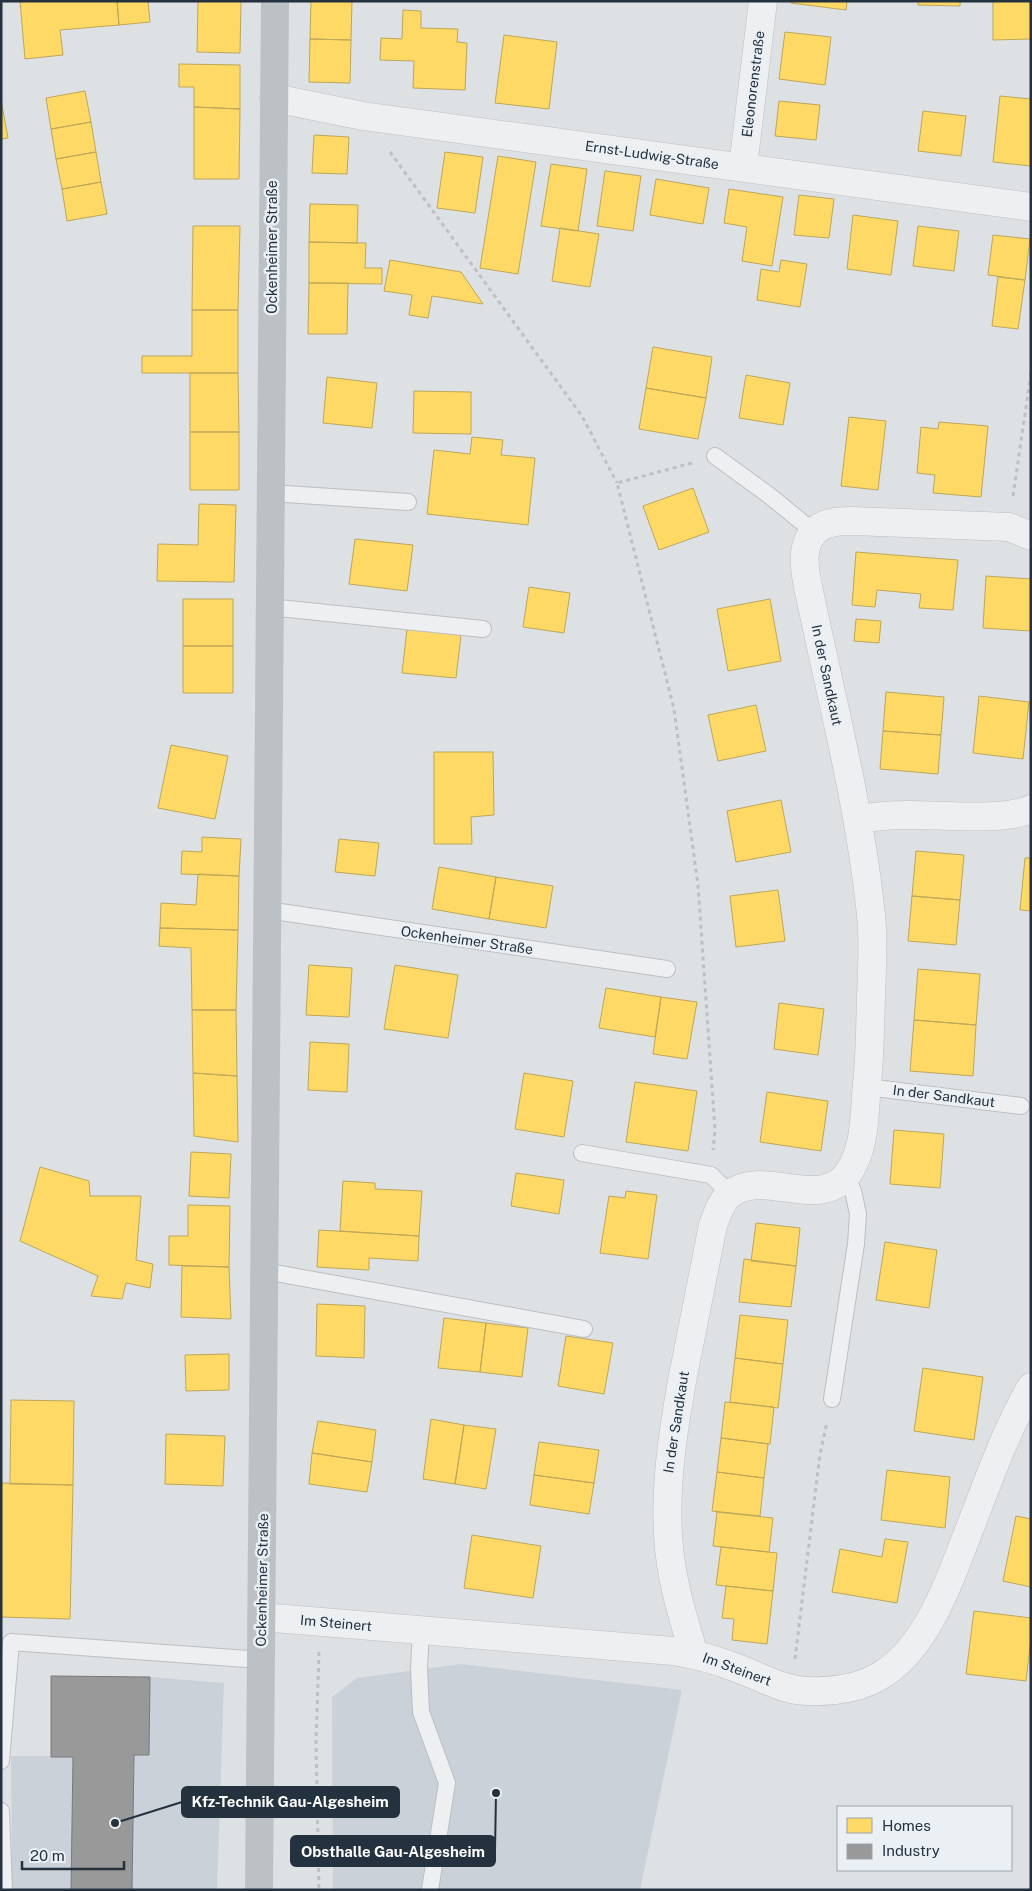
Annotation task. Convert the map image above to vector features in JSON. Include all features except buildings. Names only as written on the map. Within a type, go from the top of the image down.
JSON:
[{"type":"main road","name":"Ockenheimer Straße","points":[[259,1890],[274,1]]},
{"type":"street","name":"Eleonorenstraße","points":[[744,167],[763,1]]},
{"type":"street","name":"Ernst-Ludwig-Straße","points":[[274,98],[363,116],[1031,207]]},
{"type":"street","points":[[814,532],[823,525],[832,522],[853,521],[1020,531]]},
{"type":"street","name":"In der Sandkaut","points":[[694,1654],[676,1597],[671,1567],[668,1537],[667,1485],[673,1432],[713,1225],[719,1209],[730,1194],[752,1186],[815,1190],[828,1189],[846,1176],[858,1157],[862,1143],[867,1087],[872,963],[871,908],[858,818],[806,574],[805,552],[814,532]]},
{"type":"street","points":[[858,818],[902,814],[1005,816],[1031,809]]},
{"type":"street","name":"Im Steinert","points":[[262,1617],[694,1654],[744,1670],[769,1682],[794,1689],[828,1691],[854,1688],[884,1674],[907,1653],[925,1627],[948,1583],[995,1465],[1021,1404],[1031,1387]]},
{"type":"lane","points":[[715,456],[770,496],[814,532]]},
{"type":"lane","points":[[270,493],[408,502]]},
{"type":"lane","points":[[269,607],[483,630]]},
{"type":"lane","name":"Ockenheimer Straße","points":[[267,910],[667,969]]},
{"type":"lane","name":"In der Sandkaut","points":[[867,1087],[1021,1106]]},
{"type":"lane","points":[[582,1153],[711,1175],[730,1194]]},
{"type":"lane","points":[[832,1399],[856,1244],[858,1214],[853,1190],[846,1176]]},
{"type":"lane","points":[[264,1270],[584,1329]]},
{"type":"lane","points":[[421,1630],[419,1668],[421,1712],[447,1783],[430,1890]]},
{"type":"lane","points":[[1,1761],[6,1640],[261,1660]]},
{"type":"lane","points":[[1,1811],[4,1890]]},
{"type":"path","points":[[363,116],[582,416],[617,483],[674,709],[698,885],[715,1130],[711,1175]]},
{"type":"path","points":[[1020,531],[1031,372]]},
{"type":"path","points":[[617,483],[715,456]]},
{"type":"path","points":[[794,1689],[795,1663],[820,1454],[832,1399]]},
{"type":"path","points":[[319,1890],[316,1742],[320,1622]]},
{"type":"shaded area","points":[[461,1664],[682,1690],[640,1890],[333,1890],[332,1697],[357,1678]]},
{"type":"shaded area","points":[[51,1676],[150,1677],[224,1683],[217,1890],[12,1890],[11,1756],[51,1756]]},
{"type":"place","name":"Obsthalle Gau-Algesheim","points":[[496,1793]]},
{"type":"place","name":"Kfz-Technik Gau-Algesheim","points":[[115,1823]]}]
